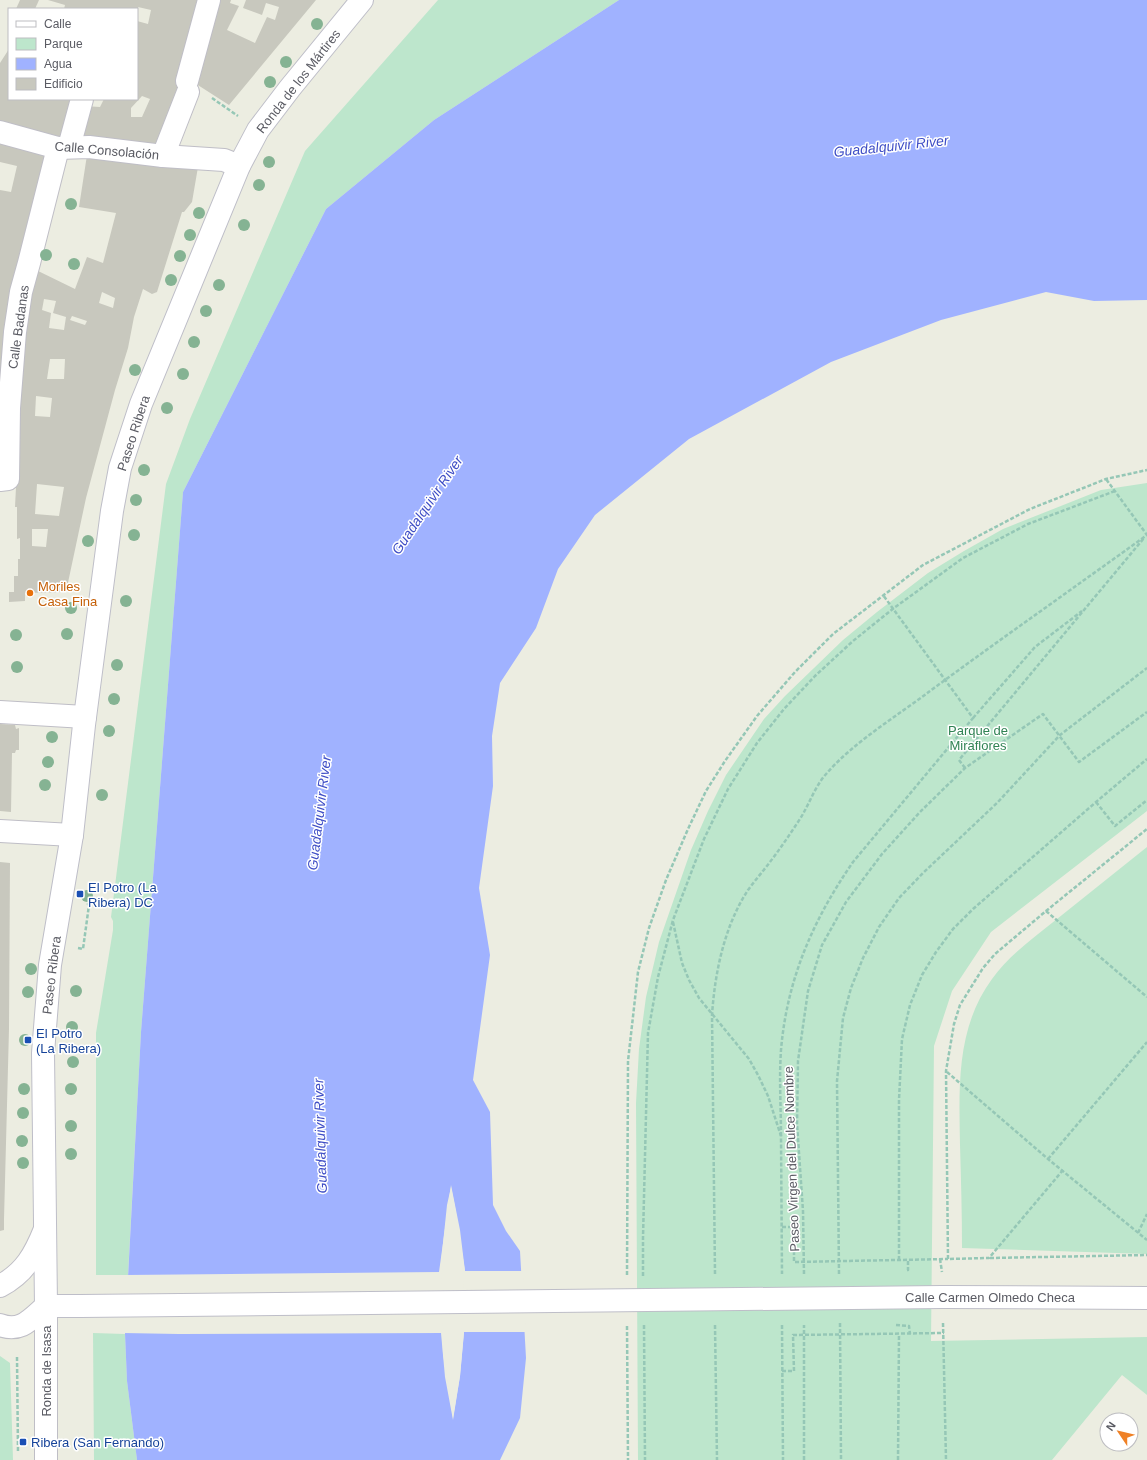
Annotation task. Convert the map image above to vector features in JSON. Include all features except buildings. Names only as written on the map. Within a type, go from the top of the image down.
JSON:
[{"type":"street","points":[[163,156],[187,87],[209,0]]},
{"type":"street","name":"Ronda de los Mártires","points":[[239,166],[258,130],[362,0]]},
{"type":"street","name":"Calle Badanas","points":[[0,480],[8,478],[9,408],[15,332],[21,292],[64,147],[82,100]]},
{"type":"street","name":"Calle Consolación","points":[[0,132],[64,147],[88,147],[163,156],[224,160],[239,166]]},
{"type":"street","name":"Paseo Ribera","points":[[46,1306],[43,1053],[50,966],[72,835],[85,716],[112,511],[120,468],[141,404],[239,166]]},
{"type":"street","points":[[0,712],[85,716]]},
{"type":"street","points":[[0,831],[72,835]]},
{"type":"street","points":[[0,1286],[28,1264],[37,1250],[45,1229]]},
{"type":"street","name":"Calle Carmen Olmedo Checa","points":[[46,1306],[942,1297],[1147,1298]]},
{"type":"street","points":[[0,1325],[7,1328],[16,1328],[26,1324],[46,1306]]},
{"type":"street","name":"Ronda de Isasa","points":[[46,1306],[46,1460]]},
{"type":"path","points":[[187,87],[240,117]]},
{"type":"path","points":[[627,1279],[628,1061],[638,972],[649,928],[666,880],[706,792],[725,761],[757,716],[795,672],[833,634],[924,565],[1030,509],[1106,479],[1147,470]]},
{"type":"path","points":[[1106,479],[1147,535]]},
{"type":"path","points":[[643,1278],[648,1033],[658,977],[673,920],[704,838],[728,789],[757,743],[784,709],[815,676],[853,641],[894,608],[963,558],[1028,524],[1115,491]]},
{"type":"path","points":[[965,768],[959,760],[1147,535]]},
{"type":"path","points":[[715,1277],[712,1015],[714,988],[720,961],[736,913],[747,891],[773,858],[805,812],[826,774],[840,759],[946,680],[1147,535]]},
{"type":"path","points":[[884,595],[973,718]]},
{"type":"path","points":[[782,1281],[781,1050],[784,1024],[796,970],[807,941],[820,914],[853,862],[973,718],[1035,647],[1086,608]]},
{"type":"path","points":[[840,1276],[837,1081],[843,1018],[851,988],[863,958],[879,927],[899,898],[923,873],[997,803],[1060,735],[1147,668]]},
{"type":"path","points":[[1060,735],[1079,762],[1147,712]]},
{"type":"path","name":"Paseo Virgen del Dulce Nombre","points":[[804,1276],[803,1211],[798,1124],[798,1061],[808,991],[822,945],[846,902],[882,854],[965,768],[1043,714],[1060,735]]},
{"type":"path","points":[[899,1260],[899,1084],[902,1039],[910,1005],[922,975],[936,952],[953,929],[973,909],[1147,759]]},
{"type":"path","points":[[1096,802],[1115,826],[1147,800]]},
{"type":"path","points":[[948,1259],[946,1071],[954,1024],[960,1005],[971,985],[995,954],[1147,829]]},
{"type":"path","points":[[74,948],[83,949],[89,905],[85,901]]},
{"type":"path","points":[[1046,911],[1147,997]]},
{"type":"path","points":[[673,920],[682,962],[689,980],[699,998],[749,1059],[768,1096],[781,1136]]},
{"type":"path","points":[[1048,1159],[1147,1042]]},
{"type":"path","points":[[946,1071],[1048,1159],[1147,1240]]},
{"type":"path","points":[[989,1258],[1063,1170]]},
{"type":"path","points":[[1138,1233],[1147,1214]]},
{"type":"path","points":[[782,1227],[794,1227],[794,1262],[1147,1255]]},
{"type":"path","points":[[908,1260],[908,1270]]},
{"type":"path","points":[[644,1317],[645,1460]]},
{"type":"path","points":[[715,1317],[717,1460]]},
{"type":"path","points":[[627,1319],[628,1460]]},
{"type":"path","points":[[782,1320],[783,1460]]},
{"type":"path","points":[[840,1320],[841,1460]]},
{"type":"path","points":[[804,1321],[804,1460]]},
{"type":"path","points":[[909,1326],[910,1334]]},
{"type":"path","points":[[898,1460],[899,1334]]},
{"type":"path","points":[[782,1371],[794,1371],[793,1335],[944,1334],[946,1460]]},
{"type":"path","points":[[16,1356],[18,1452]]},
{"type":"green space","points":[[438,0],[619,0],[434,120],[326,209],[183,492],[141,1032],[128,1275],[96,1275],[96,1033],[113,930],[113,921],[111,917],[166,484],[190,419],[305,151]]},
{"type":"green space","name":"Parque de Miraflores","points":[[1147,483],[1147,811],[991,932],[952,991],[934,1046],[931,1341],[1147,1337],[1147,1395],[1122,1375],[1052,1460],[638,1460],[636,1103],[639,1049],[646,997],[659,942],[691,850],[726,775],[764,719],[785,696],[843,640],[928,573],[1003,529],[1101,490]]},
{"type":"green space","points":[[1147,847],[1147,1254],[962,1248],[960,1080],[966,1038],[972,1017],[980,998],[992,979],[1014,954]]},
{"type":"green space","points":[[93,1333],[125,1334],[127,1381],[137,1460],[94,1460]]},
{"type":"green space","points":[[0,1356],[10,1363],[13,1460],[0,1460]]},
{"type":"water","name":"Guadalquivir River","points":[[619,0],[1147,0],[1147,300],[1094,301],[1046,292],[941,320],[831,362],[689,439],[595,515],[558,569],[536,628],[500,683],[492,736],[493,786],[479,888],[490,955],[473,1080],[490,1112],[493,1205],[506,1231],[520,1251],[526,1358],[520,1418],[500,1460],[137,1460],[127,1381],[125,1334],[141,1032],[183,492],[326,209],[434,120]],"holes":[[[451,1187],[465,1271],[464,1332],[460,1376],[453,1418],[443,1354],[440,1272],[447,1205]]]},
{"type":"pier","points":[[451,1185],[460,1230],[465,1271],[523,1271],[526,1332],[464,1332],[460,1376],[453,1420],[445,1377],[441,1333],[123,1333],[126,1275],[439,1272]],"holes":[[[451,1196],[458,1231],[463,1271],[464,1301],[458,1376],[453,1410],[447,1376],[441,1303],[442,1272]]]},
{"type":"place","name":"Moriles Casa Fina","points":[[30,593]]},
{"type":"place","name":"El Potro (La Ribera) DC","points":[[80,894]]},
{"type":"place","name":"El Potro (La Ribera)","points":[[28,1040]]},
{"type":"place","name":"Ribera (San Fernando)","points":[[23,1442]]}]
